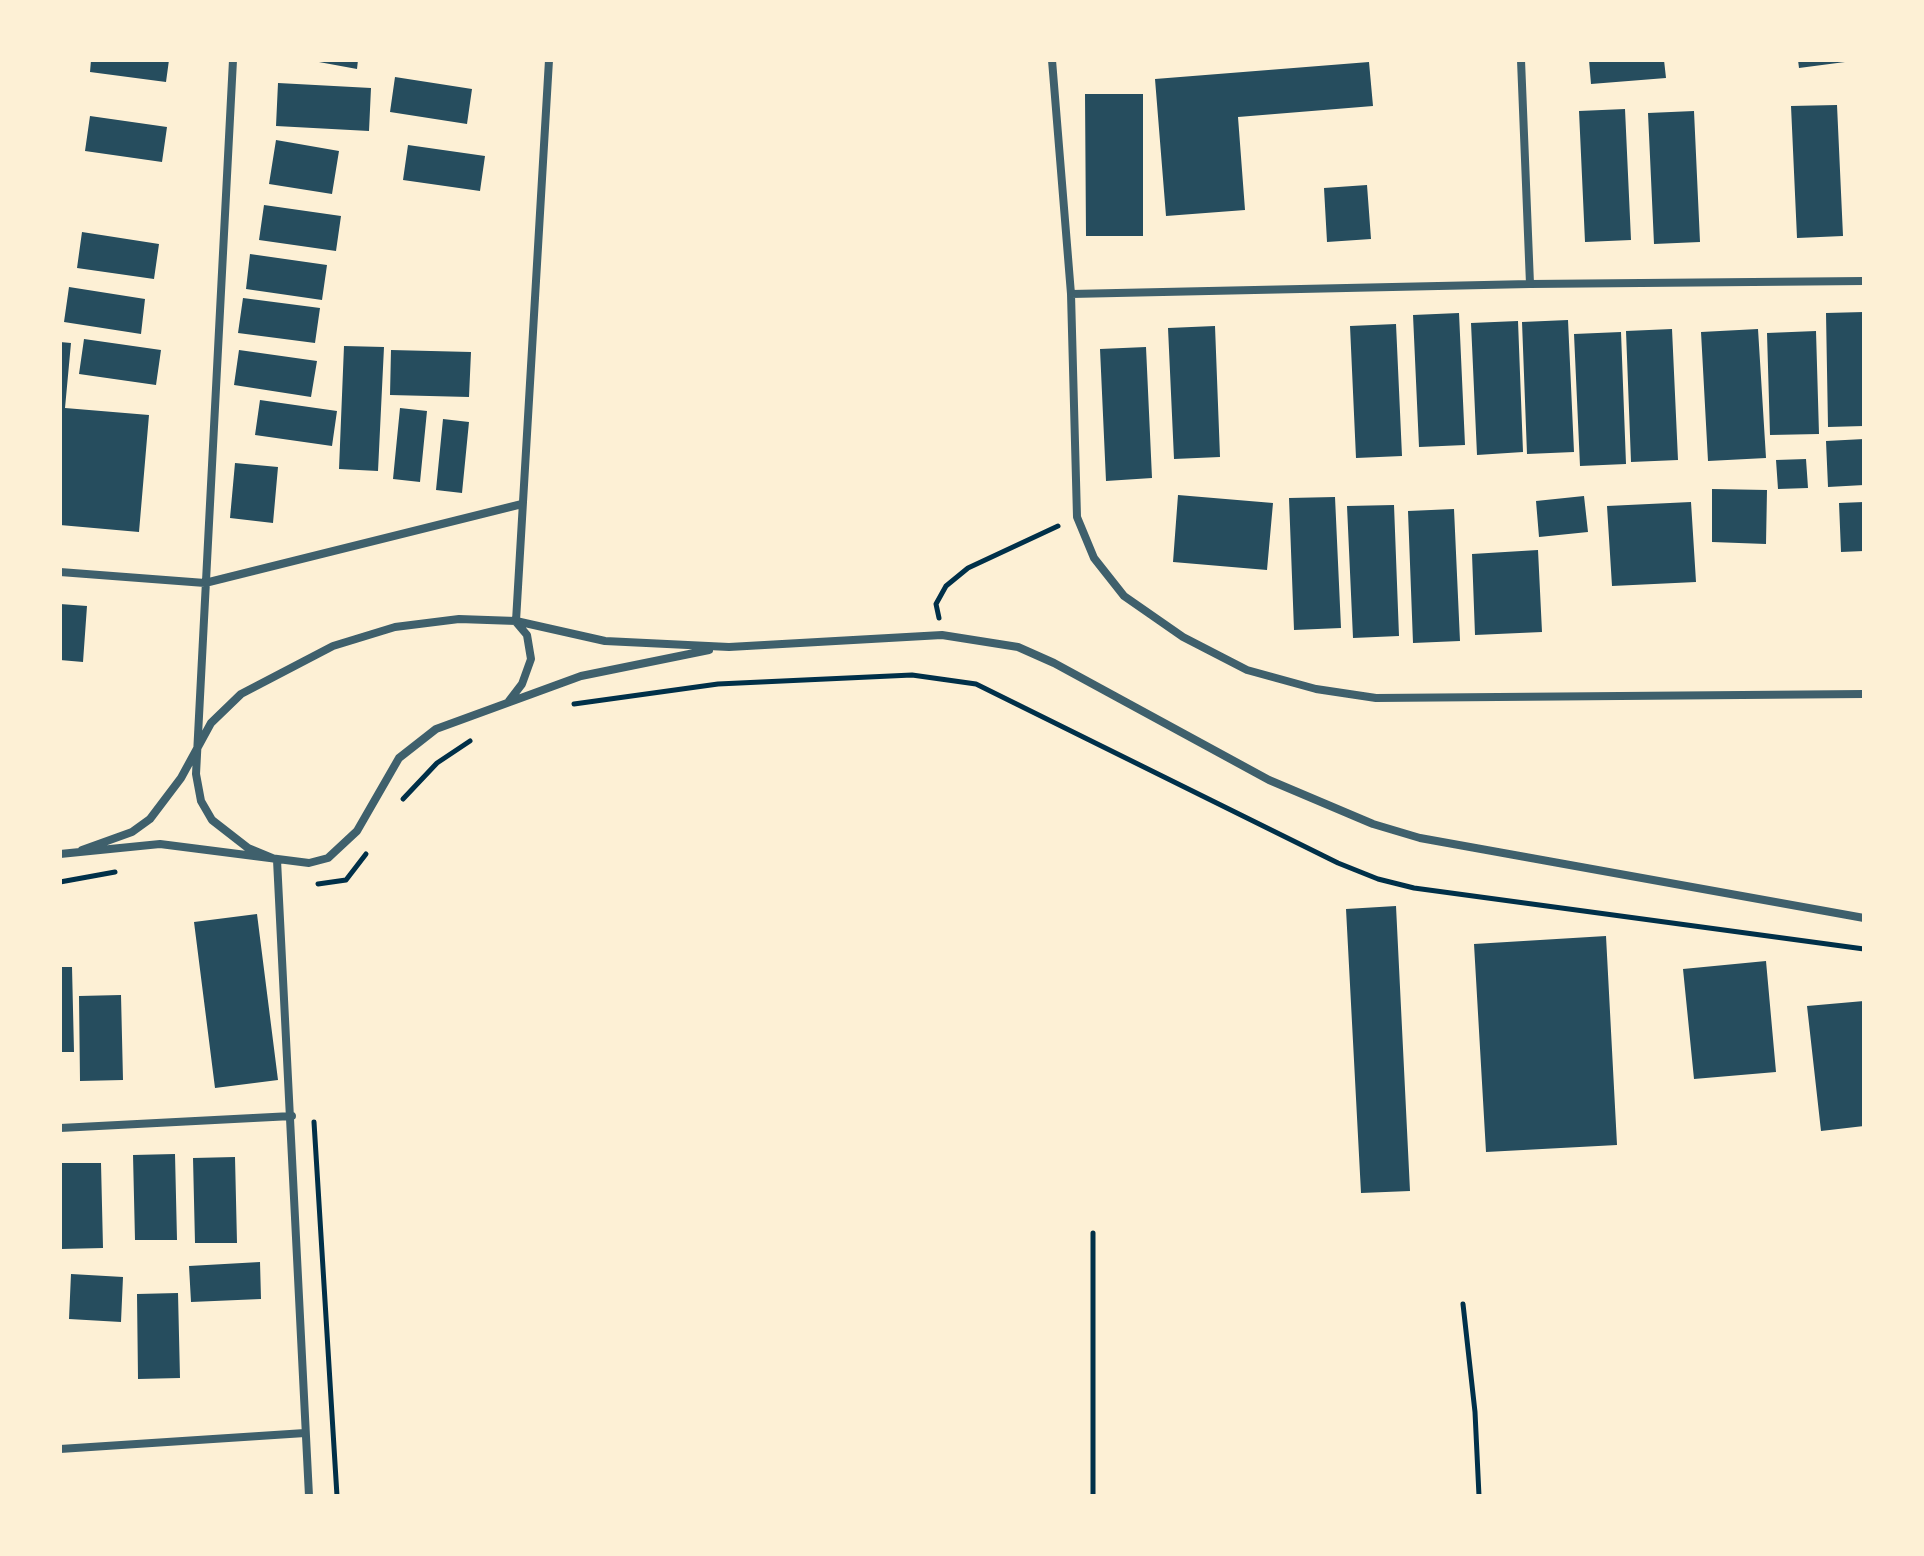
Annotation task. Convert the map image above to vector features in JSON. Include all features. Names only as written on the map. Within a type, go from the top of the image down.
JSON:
[{"type":"street","points":[[233,60],[196,747],[201,801],[212,820],[248,848],[277,860]]},
{"type":"street","points":[[509,701],[522,684],[531,659],[527,635],[516,621],[549,60]]},
{"type":"street","points":[[1052,60],[1071,294],[1077,517],[1094,558],[1124,596],[1183,637],[1247,670],[1316,689],[1404,698],[1864,694]]},
{"type":"street","points":[[1521,60],[1530,284]]},
{"type":"street","points":[[1071,294],[1530,284],[1864,281]]},
{"type":"street","points":[[60,572],[205,583],[522,504]]},
{"type":"street","points":[[82,850],[132,832],[150,819],[181,778],[196,747],[223,709],[241,694],[265,678],[346,641],[428,621],[516,621],[629,644],[729,647]]},
{"type":"street","points":[[60,854],[160,844],[309,863],[328,858],[357,831],[399,758],[416,743],[457,719],[612,668],[729,647],[923,634],[1018,647],[1054,663],[1213,753],[1373,824],[1420,838],[1864,918]]},
{"type":"street","points":[[277,860],[309,1496]]},
{"type":"street","points":[[60,1128],[292,1116]]},
{"type":"street","points":[[60,1449],[305,1433]]},
{"type":"path","points":[[942,635],[936,604],[946,586],[968,568],[1077,517]]},
{"type":"path","points":[[718,684],[912,675]]},
{"type":"path","points":[[314,1119],[337,1496]]},
{"type":"path","points":[[1093,1233],[1093,1496]]},
{"type":"path","points":[[1463,1304],[1475,1412],[1479,1494],[1486,1496]]},
{"type":"building","points":[[91,60],[169,60],[166,82],[90,72]]},
{"type":"building","points":[[308,60],[358,60],[357,69]]},
{"type":"building","points":[[1589,60],[1664,60],[1666,78],[1591,84]]},
{"type":"building","points":[[1798,60],[1845,60],[1845,62],[1799,68]]},
{"type":"building","points":[[1369,62],[1373,106],[1238,117],[1245,210],[1166,216],[1155,79]]},
{"type":"building","points":[[395,77],[472,89],[467,124],[390,112]]},
{"type":"building","points":[[278,83],[371,88],[369,131],[276,126]]},
{"type":"building","points":[[1085,94],[1143,94],[1143,236],[1086,236]]},
{"type":"building","points":[[1837,105],[1843,236],[1797,238],[1791,106]]},
{"type":"building","points":[[1625,109],[1631,240],[1585,242],[1579,111]]},
{"type":"building","points":[[1694,111],[1700,242],[1654,244],[1648,113]]},
{"type":"building","points":[[90,116],[167,127],[162,162],[85,151]]},
{"type":"building","points":[[276,140],[339,151],[332,194],[269,184]]},
{"type":"building","points":[[408,145],[485,156],[480,191],[403,180]]},
{"type":"building","points":[[1367,185],[1371,239],[1327,242],[1324,188]]},
{"type":"building","points":[[264,205],[341,216],[336,251],[259,240]]},
{"type":"building","points":[[82,232],[159,244],[154,279],[77,268]]},
{"type":"building","points":[[250,254],[327,265],[322,300],[246,289]]},
{"type":"building","points":[[69,287],[145,299],[141,334],[64,322]]},
{"type":"building","points":[[243,298],[320,308],[315,343],[238,333]]},
{"type":"building","points":[[1864,312],[1864,426],[1828,427],[1826,313]]},
{"type":"building","points":[[1459,313],[1465,445],[1419,447],[1413,315]]},
{"type":"building","points":[[1568,320],[1574,452],[1527,454],[1522,322]]},
{"type":"building","points":[[1518,321],[1523,452],[1477,455],[1471,323]]},
{"type":"building","points":[[1396,324],[1402,456],[1356,458],[1350,326]]},
{"type":"building","points":[[1215,326],[1220,457],[1174,459],[1168,328]]},
{"type":"building","points":[[1672,329],[1678,460],[1631,462],[1626,331]]},
{"type":"building","points":[[1758,329],[1766,458],[1708,461],[1701,332]]},
{"type":"building","points":[[1816,331],[1819,434],[1770,435],[1767,333]]},
{"type":"building","points":[[1621,332],[1626,464],[1580,466],[1574,334]]},
{"type":"building","points":[[84,339],[161,350],[156,385],[79,374]]},
{"type":"building","points":[[60,342],[71,343],[65,408],[149,415],[139,532],[60,525]]},
{"type":"building","points":[[344,346],[384,347],[378,471],[339,469]]},
{"type":"building","points":[[1146,347],[1152,478],[1106,481],[1100,349]]},
{"type":"building","points":[[239,350],[317,361],[311,397],[234,385]]},
{"type":"building","points":[[391,350],[471,352],[469,397],[390,395]]},
{"type":"building","points":[[260,400],[337,411],[332,446],[255,435]]},
{"type":"building","points":[[400,408],[427,411],[420,482],[393,479]]},
{"type":"building","points":[[443,419],[469,422],[462,493],[436,490]]},
{"type":"building","points":[[1864,439],[1864,485],[1828,487],[1826,441]]},
{"type":"building","points":[[1806,459],[1808,488],[1778,489],[1776,460]]},
{"type":"building","points":[[235,463],[278,467],[273,523],[230,518]]},
{"type":"building","points":[[1712,489],[1767,490],[1766,544],[1712,542]]},
{"type":"building","points":[[1178,495],[1273,503],[1267,570],[1173,562]]},
{"type":"building","points":[[1584,496],[1588,532],[1539,537],[1536,501]]},
{"type":"building","points":[[1335,497],[1341,628],[1294,630],[1289,498]]},
{"type":"building","points":[[1691,502],[1696,582],[1612,586],[1607,506]]},
{"type":"building","points":[[1864,502],[1864,551],[1841,552],[1839,503]]},
{"type":"building","points":[[1394,505],[1399,636],[1353,638],[1347,506]]},
{"type":"building","points":[[1454,509],[1460,641],[1413,643],[1408,511]]},
{"type":"building","points":[[1538,550],[1542,632],[1475,635],[1472,554]]},
{"type":"building","points":[[60,604],[87,606],[83,662],[60,660]]},
{"type":"building","points":[[1396,906],[1410,1191],[1361,1193],[1346,909]]},
{"type":"building","points":[[257,914],[278,1080],[215,1088],[194,922]]},
{"type":"building","points":[[1606,936],[1617,1145],[1486,1152],[1474,944]]},
{"type":"building","points":[[1766,961],[1776,1072],[1694,1079],[1683,969]]},
{"type":"building","points":[[60,967],[72,967],[74,1052],[60,1052]]},
{"type":"building","points":[[121,995],[123,1080],[80,1081],[79,996]]},
{"type":"building","points":[[1864,1001],[1864,1126],[1821,1131],[1807,1006]]},
{"type":"building","points":[[175,1154],[177,1240],[135,1240],[133,1155]]},
{"type":"building","points":[[235,1157],[237,1243],[195,1243],[193,1158]]},
{"type":"building","points":[[60,1163],[101,1163],[103,1248],[61,1249]]},
{"type":"building","points":[[260,1262],[261,1299],[191,1302],[189,1266]]},
{"type":"building","points":[[71,1274],[123,1277],[121,1322],[69,1319]]},
{"type":"building","points":[[178,1293],[180,1378],[138,1379],[137,1294]]}]
